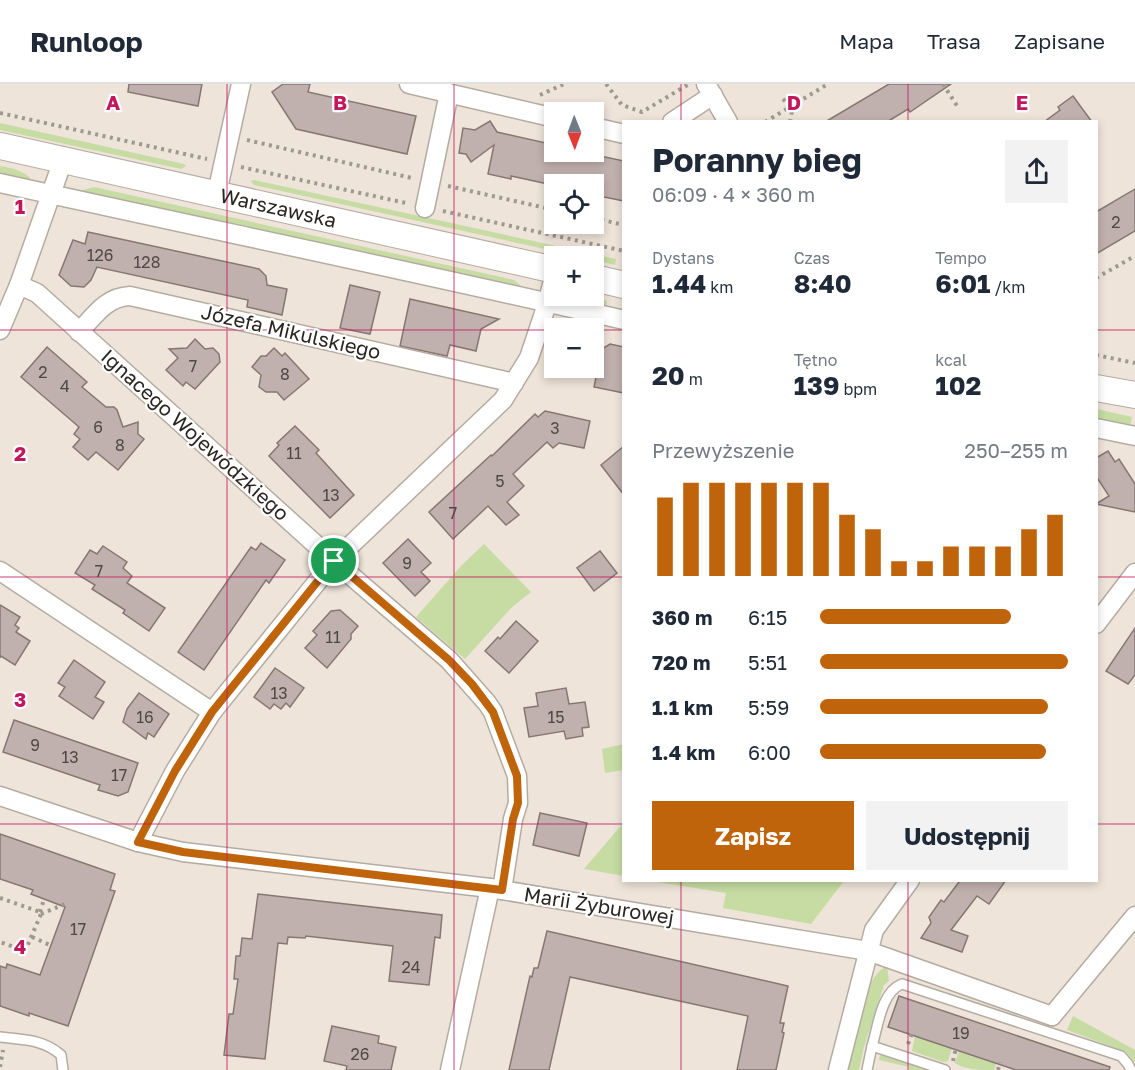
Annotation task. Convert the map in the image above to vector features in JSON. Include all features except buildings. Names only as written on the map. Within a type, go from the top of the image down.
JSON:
[{"type":"main road","name":"Warszawska","points":[[0,146],[544,268]]},
{"type":"main road","points":[[604,280],[622,285]]},
{"type":"main road","points":[[1098,388],[1135,395]]},
{"type":"street","points":[[217,194],[242,84]]},
{"type":"street","points":[[409,84],[544,115]]},
{"type":"street","points":[[674,120],[709,90],[727,120]]},
{"type":"street","points":[[425,207],[449,93]]},
{"type":"street","points":[[604,129],[622,134]]},
{"type":"street","points":[[0,330],[20,285],[63,160]]},
{"type":"street","points":[[0,183],[469,284],[544,303]]},
{"type":"street","name":"Ignacego Wojewódzkiego","points":[[20,285],[37,293],[334,561],[449,660],[472,684],[493,712],[517,776],[518,803],[450,1070]]},
{"type":"street","name":"Józefa Mikulskiego","points":[[79,332],[108,300],[130,296],[514,383]]},
{"type":"street","points":[[138,842],[175,771],[212,712],[334,561],[503,400],[529,358],[546,306]]},
{"type":"street","points":[[557,306],[622,320]]},
{"type":"street","points":[[1098,428],[1135,436]]},
{"type":"street","points":[[0,571],[212,712]]},
{"type":"street","points":[[1098,621],[1135,573]]},
{"type":"street","name":"Marii Żyburowej","points":[[0,796],[138,842],[183,852],[496,889],[868,951],[1053,1016],[1135,916]]},
{"type":"street","points":[[838,1070],[874,930],[909,882]]},
{"type":"lane","points":[[867,1070],[885,1002],[890,991],[902,984],[1121,1056],[1131,1070]]},
{"type":"lane","points":[[0,1037],[27,1039],[53,1048],[61,1055],[63,1070]]},
{"type":"lane","points":[[872,1046],[945,1070]]},
{"type":"path","points":[[606,84],[622,105],[642,112],[690,84]]},
{"type":"path","points":[[768,120],[828,84]]},
{"type":"path","points":[[943,84],[959,109]]},
{"type":"path","points":[[783,99],[792,106]]},
{"type":"path","points":[[790,120],[792,106]]},
{"type":"path","points":[[0,113],[622,251]]},
{"type":"path","points":[[240,139],[544,208]]},
{"type":"path","points":[[604,220],[622,225]]},
{"type":"path","points":[[1098,277],[1135,256]]},
{"type":"path","points":[[1098,355],[1135,363]]},
{"type":"path","points":[[0,898],[41,913],[66,904]]},
{"type":"path","points":[[0,942],[24,950],[28,947],[45,899]]},
{"type":"path","points":[[32,937],[50,945]]},
{"type":"path","points":[[907,1048],[912,1033]]},
{"type":"path","points":[[0,1045],[3,1051],[0,1067]]},
{"type":"path","points":[[952,1061],[956,1048]]},
{"type":"path","points":[[998,1070],[1000,1062]]},
{"type":"green space","points":[[0,123],[186,166],[181,169],[0,130]]},
{"type":"green space","points":[[0,166],[24,173],[33,183],[0,178]]},
{"type":"green space","points":[[251,181],[556,246],[544,246],[544,249],[254,185]]},
{"type":"green space","points":[[94,187],[514,280],[526,290],[77,193]]},
{"type":"green space","points":[[604,256],[616,259],[615,265],[604,262]]},
{"type":"green space","points":[[605,300],[607,302],[605,310],[592,306],[604,306]]},
{"type":"green space","points":[[1098,409],[1132,417],[1130,428],[1098,420]]},
{"type":"green space","points":[[484,544],[531,592],[512,607],[465,659],[416,617]]},
{"type":"green space","points":[[622,744],[622,770],[605,773],[602,749]]},
{"type":"green space","points":[[622,824],[622,876],[584,869]]},
{"type":"green space","points":[[658,882],[843,882],[811,924],[723,908],[726,893]]},
{"type":"green space","points":[[887,966],[889,981],[884,985],[859,1070],[847,1070],[864,997],[878,973]]},
{"type":"green space","points":[[1073,1016],[1135,1050],[1135,1062],[1126,1052],[1067,1030]]},
{"type":"green space","points":[[915,1036],[952,1048],[948,1061],[943,1062],[912,1051]]},
{"type":"green space","points":[[959,1051],[996,1063],[994,1070],[973,1069],[955,1063]]},
{"type":"green space","points":[[880,1055],[911,1063],[927,1070],[909,1070],[909,1067],[879,1060]]},
{"type":"route","points":[[334,561],[449,660],[472,684],[493,712],[517,776],[518,803],[513,819],[502,890],[183,852],[138,842],[175,771],[212,712],[334,561]]}]
